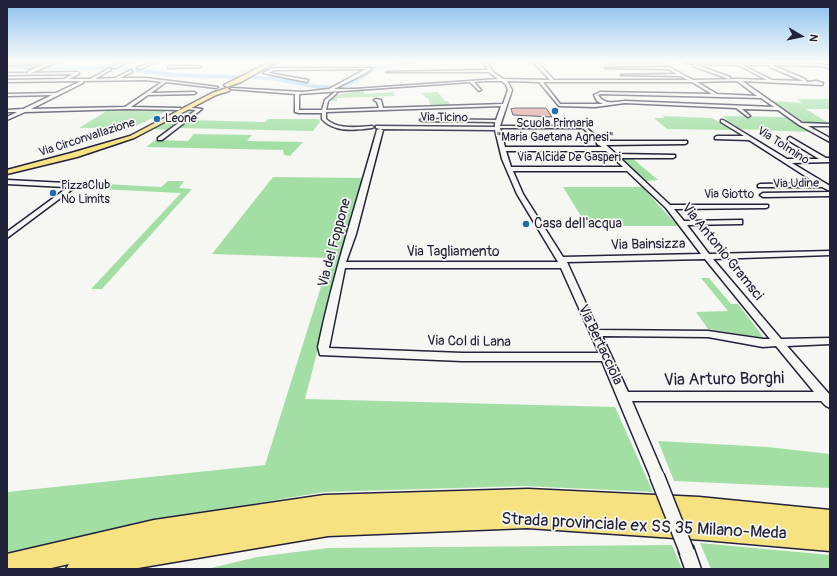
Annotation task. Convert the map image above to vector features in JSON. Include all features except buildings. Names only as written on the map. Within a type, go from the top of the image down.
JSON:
[{"type":"highway","name":"Strada provinciale ex SS 35 Milano-Meda","points":[[7,566],[154,532],[324,506],[528,499],[699,508],[830,521]]},
{"type":"highway","name":"Strada provinciale ex SS 35 Milano-Meda","points":[[79,569],[144,554],[328,525],[495,518],[527,517],[696,527],[830,539]]},
{"type":"main road","name":"Via Circonvallazione","points":[[7,172],[74,155],[121,140],[149,129],[222,89]]},
{"type":"street","points":[[7,119],[68,89]]},
{"type":"street","points":[[126,108],[154,89]]},
{"type":"street","points":[[222,89],[304,93],[372,89]]},
{"type":"street","points":[[336,89],[332,91],[324,111],[324,119],[326,122],[340,127],[380,130]]},
{"type":"street","points":[[408,127],[422,120],[497,126],[510,89]]},
{"type":"street","points":[[547,89],[559,105],[620,103],[779,109]]},
{"type":"street","points":[[671,89],[706,110]]},
{"type":"street","points":[[705,89],[737,107],[748,116]]},
{"type":"street","points":[[751,89],[802,124],[830,140]]},
{"type":"street","points":[[146,94],[194,93]]},
{"type":"street","points":[[297,93],[298,110],[324,111],[416,105],[427,112],[503,108]]},
{"type":"street","points":[[608,104],[599,100],[596,95],[604,93],[762,97]]},
{"type":"street","points":[[7,95],[57,94]]},
{"type":"street","points":[[378,100],[381,108]]},
{"type":"street","points":[[7,111],[126,108],[179,109]]},
{"type":"street","points":[[160,139],[200,109],[187,108]]},
{"type":"street","points":[[422,120],[427,112]]},
{"type":"street","name":"Via Tolmino","points":[[723,121],[827,185],[830,189]]},
{"type":"street","points":[[802,124],[830,125]]},
{"type":"street","name":"Via Antonio Gramsci","points":[[497,126],[584,127],[682,222],[722,276],[827,399]]},
{"type":"street","name":"Via Ticino","points":[[370,129],[380,130],[390,127],[497,126]]},
{"type":"street","name":"Via Bertacciola","points":[[497,126],[502,149],[520,194],[563,263],[624,397],[657,476],[693,569]]},
{"type":"street","name":"Via del Foppone","points":[[332,353],[324,352],[323,348],[344,256],[352,234],[380,130]]},
{"type":"street","points":[[716,138],[750,138]]},
{"type":"street","points":[[790,139],[828,160]]},
{"type":"street","points":[[599,143],[685,142]]},
{"type":"street","points":[[502,149],[607,149]]},
{"type":"street","points":[[615,156],[673,156]]},
{"type":"street","points":[[785,160],[828,160]]},
{"type":"street","name":"Via Alcide De Gasperi","points":[[509,169],[629,169]]},
{"type":"street","points":[[7,182],[70,186],[69,190],[7,236]]},
{"type":"street","points":[[760,186],[827,185]]},
{"type":"street","name":"Via Udine","points":[[762,195],[830,194]]},
{"type":"street","name":"Via Giotto","points":[[668,207],[766,206]]},
{"type":"street","points":[[682,222],[740,222]]},
{"type":"street","name":"Via Bainsizza","points":[[563,263],[830,253]]},
{"type":"street","name":"Via Tagliamento","points":[[342,265],[563,263]]},
{"type":"street","points":[[595,333],[708,334],[756,342],[779,344],[830,341]]},
{"type":"street","name":"Via Col di Lana","points":[[332,353],[606,358]]},
{"type":"street","name":"Via Arturo Borghi","points":[[624,397],[827,399]]},
{"type":"green space","points":[[363,90],[365,94],[393,92],[395,96],[337,98],[337,101],[331,101],[333,97],[341,94]]},
{"type":"green space","points":[[438,92],[445,101],[448,101],[451,105],[431,106],[428,98],[426,98],[422,93]]},
{"type":"green space","points":[[797,99],[830,99],[830,109],[806,109],[830,124],[806,123],[773,101],[802,103]]},
{"type":"green space","points":[[197,109],[170,130],[153,129],[189,110]]},
{"type":"green space","points":[[108,110],[167,111],[134,127],[79,128]]},
{"type":"green space","points":[[663,116],[712,118],[733,130],[667,129],[654,118],[664,118]]},
{"type":"green space","points":[[722,116],[787,117],[811,132],[741,129],[725,120],[727,119]]},
{"type":"green space","points":[[268,119],[319,119],[320,122],[313,131],[177,128],[188,120],[265,122]]},
{"type":"green space","points":[[194,134],[252,135],[247,141],[303,142],[290,156],[284,155],[283,150],[146,147],[156,140],[188,141]]},
{"type":"green space","points":[[621,158],[632,158],[658,180],[646,181]]},
{"type":"green space","points":[[273,177],[362,178],[305,399],[615,407],[653,492],[525,486],[324,492],[157,520],[7,553],[7,492],[265,465],[330,258],[212,254]]},
{"type":"green space","points":[[168,181],[184,181],[179,188],[192,189],[102,289],[91,289],[181,193],[78,188],[86,183],[161,187]]},
{"type":"green space","points":[[563,187],[642,187],[678,226],[587,226]]},
{"type":"green space","points":[[701,278],[709,278],[731,304],[738,304],[764,338],[708,329],[696,312],[728,311]]},
{"type":"green space","points":[[658,441],[768,447],[830,454],[830,488],[674,481]]},
{"type":"green space","points":[[700,543],[830,555],[830,569],[711,569]]},
{"type":"green space","points":[[672,545],[682,569],[207,569],[257,557],[328,548]]},
{"type":"place","name":"Scuola Primaria \"Maria Gaetana Agnesi\"","points":[[555,111]]},
{"type":"place","name":"Leone","points":[[157,119]]},
{"type":"place","name":"PizzaClub No Limits","points":[[53,193]]},
{"type":"place","name":"Casa dell'acqua","points":[[526,224]]}]
